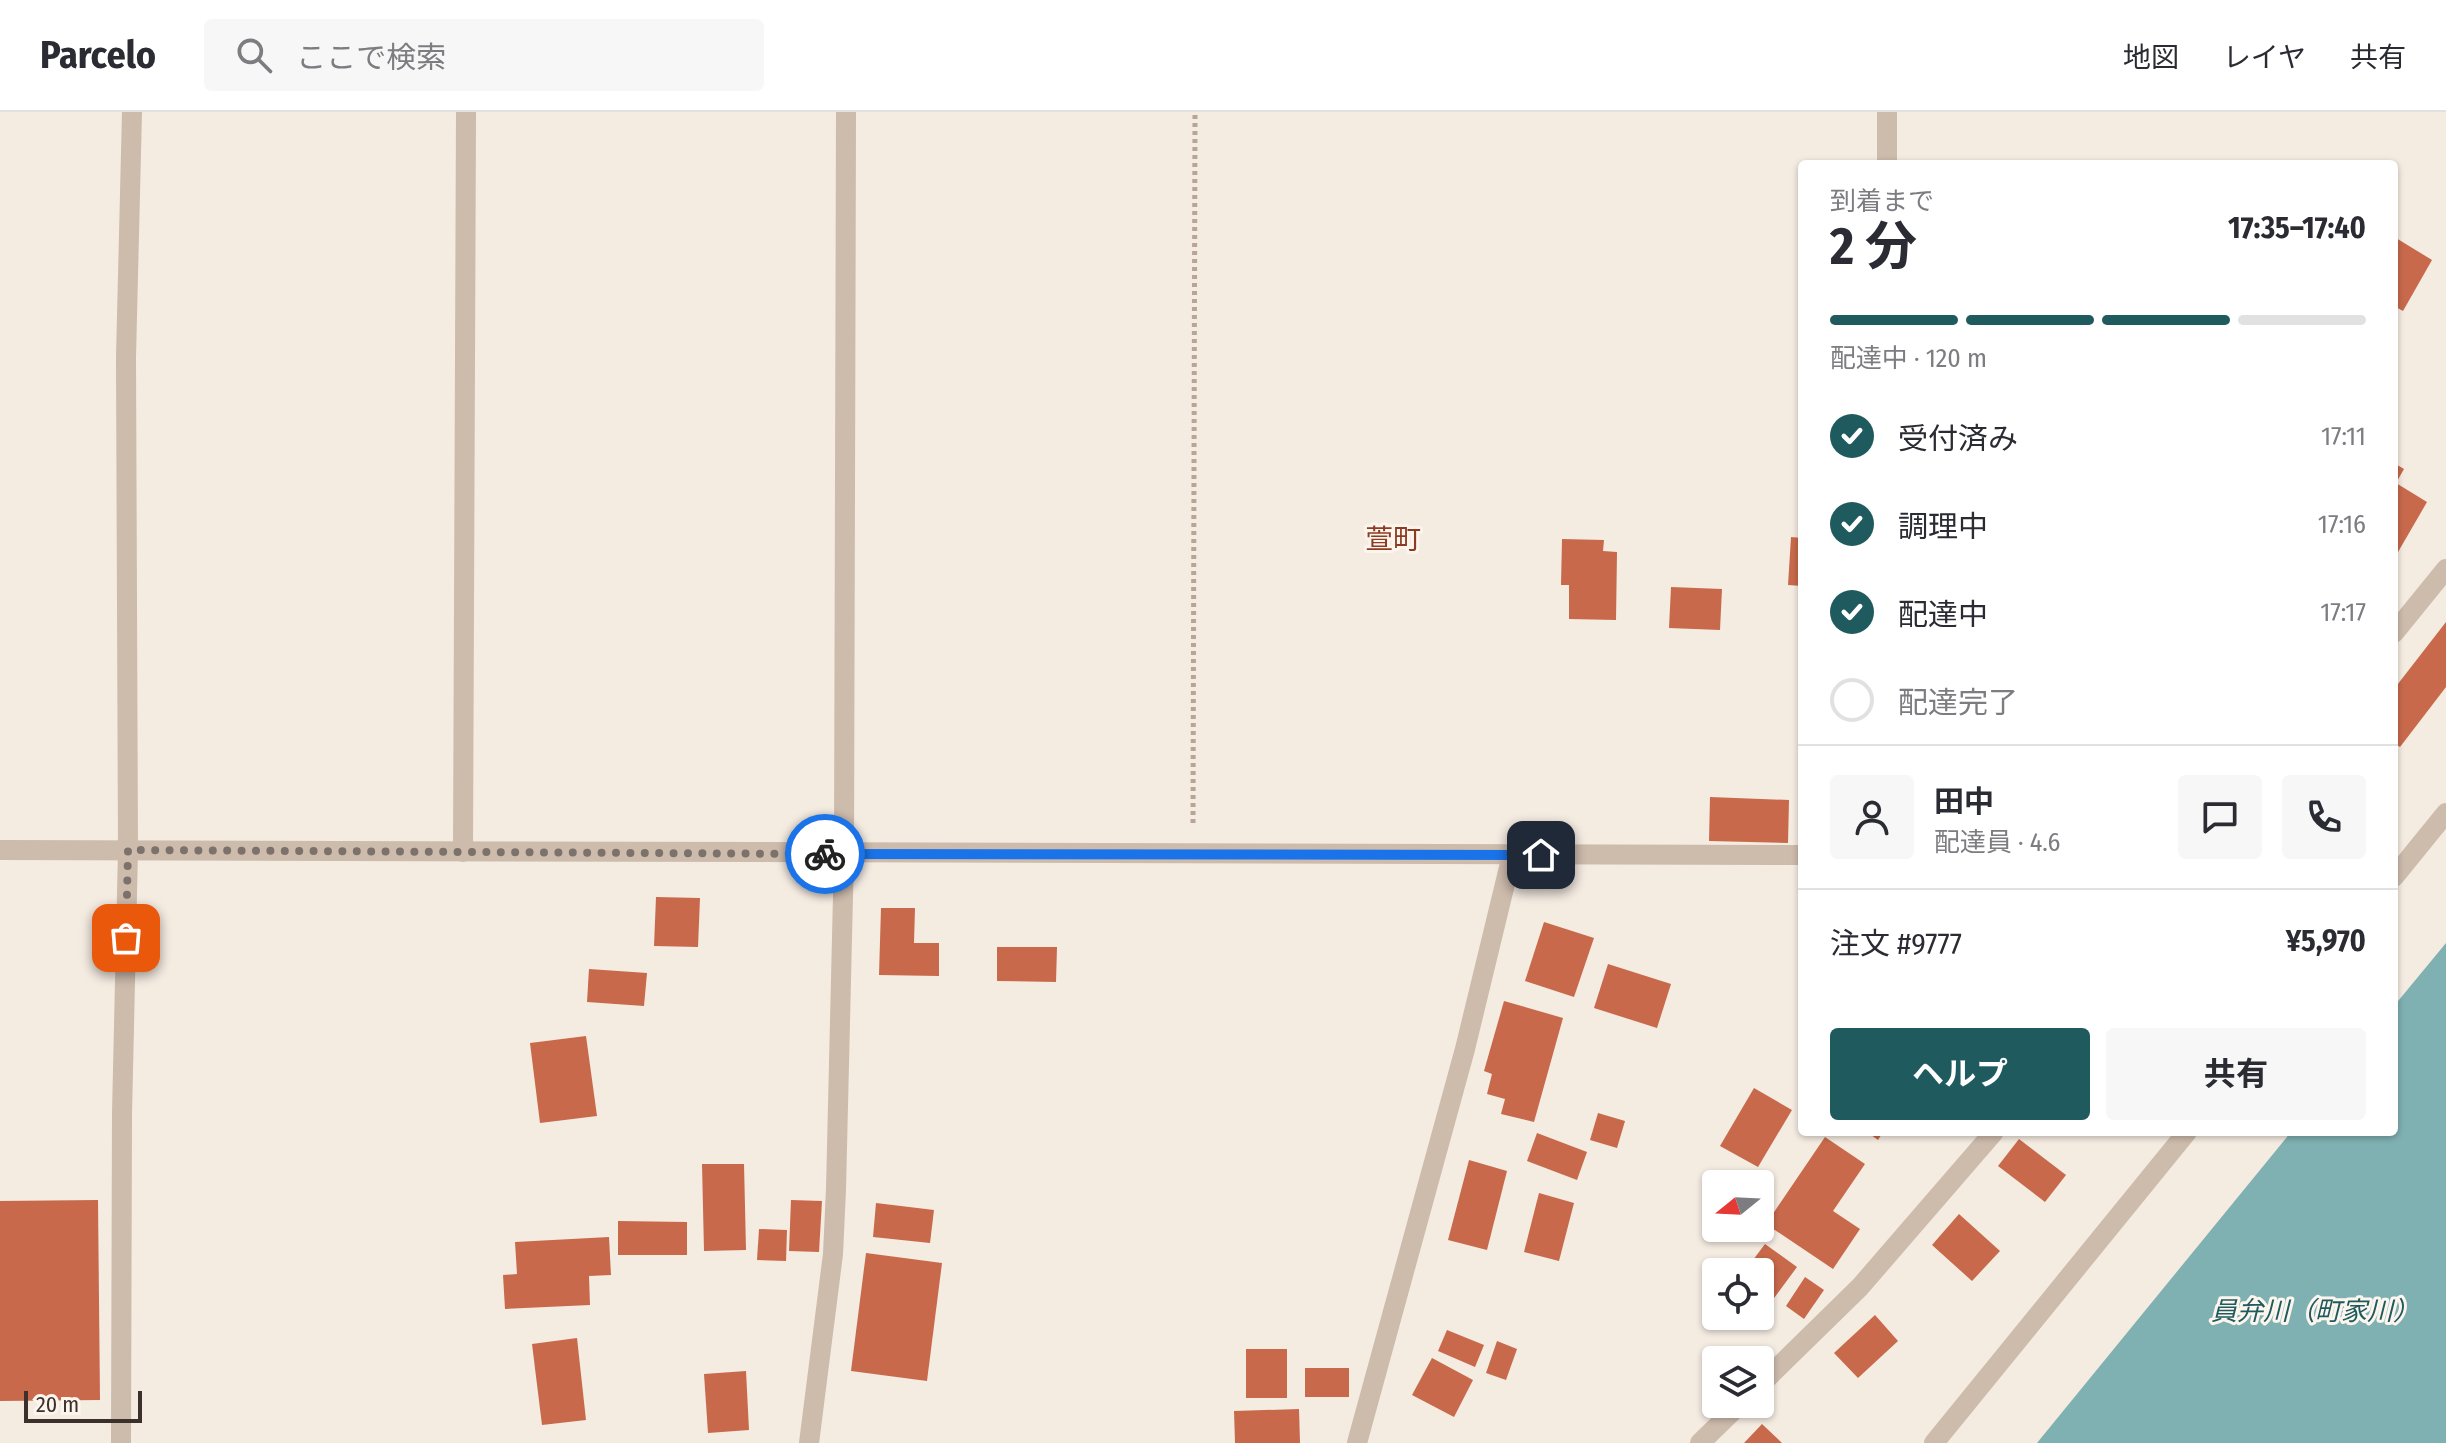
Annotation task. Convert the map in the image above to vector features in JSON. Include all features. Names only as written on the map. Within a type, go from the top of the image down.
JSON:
[{"type":"street","points":[[121,1443],[122,1129],[128,850],[126,357],[132,112]]},
{"type":"street","points":[[463,852],[466,112]]},
{"type":"street","points":[[809,1443],[833,1254],[844,854],[846,112]]},
{"type":"street","points":[[1887,112],[1887,160]]},
{"type":"street","points":[[2398,628],[2446,569]]},
{"type":"street","points":[[2398,872],[2446,813]]},
{"type":"street","points":[[0,850],[1193,856],[1798,855]]},
{"type":"street","points":[[1357,1443],[1465,1049],[1512,855]]},
{"type":"street","points":[[1774,1371],[1860,1287],[1991,1136]]},
{"type":"street","points":[[1934,1443],[2184,1136]]},
{"type":"street","points":[[1700,1443],[1726,1418]]},
{"type":"path","points":[[1193,856],[1195,112]]},
{"type":"water","name":"員弁川（町家川）","points":[[2446,943],[2446,1443],[2037,1443],[2288,1136],[2398,1136],[2398,1001]]},
{"type":"building","points":[[2398,239],[2432,260],[2403,311],[2398,308]]},
{"type":"building","points":[[2398,465],[2404,469],[2398,480]]},
{"type":"building","points":[[2398,484],[2427,502],[2398,552]]},
{"type":"building","points":[[1791,537],[1798,538],[1798,586],[1788,585]]},
{"type":"building","points":[[1562,539],[1604,540],[1603,551],[1617,552],[1616,620],[1569,619],[1569,585],[1561,585]]},
{"type":"building","points":[[1671,587],[1722,589],[1720,630],[1669,628]]},
{"type":"building","points":[[2446,622],[2446,687],[2400,747],[2398,684]]},
{"type":"building","points":[[1710,797],[1789,800],[1788,843],[1709,841]]},
{"type":"building","points":[[656,897],[700,898],[698,947],[654,946]]},
{"type":"building","points":[[881,908],[915,908],[914,943],[939,943],[939,976],[879,975]]},
{"type":"building","points":[[1544,922],[1594,938],[1574,997],[1525,981]]},
{"type":"building","points":[[997,947],[1057,947],[1056,982],[997,981]]},
{"type":"building","points":[[1608,964],[1671,984],[1657,1028],[1594,1008]]},
{"type":"building","points":[[589,969],[647,973],[644,1006],[587,1002]]},
{"type":"building","points":[[1504,1001],[1563,1018],[1534,1122],[1501,1114],[1505,1099],[1487,1094],[1492,1074],[1484,1071]]},
{"type":"building","points":[[586,1036],[597,1116],[540,1123],[530,1043]]},
{"type":"building","points":[[1754,1088],[1792,1110],[1758,1167],[1720,1146]]},
{"type":"building","points":[[1598,1113],[1625,1121],[1617,1148],[1590,1140]]},
{"type":"building","points":[[1537,1133],[1587,1152],[1577,1180],[1527,1161]]},
{"type":"building","points":[[1825,1137],[1865,1164],[1833,1211],[1860,1229],[1833,1269],[1774,1229],[1774,1212]]},
{"type":"building","points":[[2019,1139],[2066,1175],[2045,1202],[1998,1166]]},
{"type":"building","points":[[1469,1160],[1507,1171],[1487,1250],[1448,1240]]},
{"type":"building","points":[[702,1164],[744,1164],[746,1250],[704,1251]]},
{"type":"building","points":[[1539,1193],[1574,1203],[1559,1261],[1524,1252]]},
{"type":"building","points":[[98,1200],[100,1400],[0,1401],[0,1201]]},
{"type":"building","points":[[791,1200],[822,1201],[819,1252],[789,1251]]},
{"type":"building","points":[[876,1203],[934,1210],[930,1243],[873,1237]]},
{"type":"building","points":[[1959,1214],[2000,1251],[1972,1281],[1932,1245]]},
{"type":"building","points":[[618,1221],[687,1222],[687,1255],[618,1255]]},
{"type":"building","points":[[759,1229],[787,1230],[786,1261],[757,1260]]},
{"type":"building","points":[[609,1237],[611,1275],[589,1276],[590,1305],[505,1309],[503,1275],[517,1274],[515,1242]]},
{"type":"building","points":[[1765,1244],[1797,1267],[1774,1298],[1774,1258],[1754,1258]]},
{"type":"building","points":[[866,1253],[942,1263],[927,1381],[851,1371]]},
{"type":"building","points":[[1805,1277],[1824,1290],[1804,1319],[1786,1306]]},
{"type":"building","points":[[1875,1315],[1898,1341],[1858,1378],[1834,1353]]},
{"type":"building","points":[[1447,1330],[1484,1345],[1475,1367],[1438,1351]]},
{"type":"building","points":[[577,1338],[586,1420],[542,1425],[532,1344]]},
{"type":"building","points":[[1497,1341],[1517,1349],[1506,1380],[1486,1373]]},
{"type":"building","points":[[1246,1349],[1287,1349],[1287,1398],[1246,1398]]},
{"type":"building","points":[[1432,1358],[1473,1380],[1454,1417],[1412,1395]]},
{"type":"building","points":[[1305,1368],[1349,1368],[1349,1397],[1305,1397]]},
{"type":"building","points":[[746,1371],[749,1430],[708,1433],[704,1374]]},
{"type":"building","points":[[1299,1409],[1300,1443],[1235,1443],[1234,1411]]},
{"type":"building","points":[[1762,1424],[1782,1443],[1744,1443]]},
{"type":"way so far","points":[[126,938],[128,850],[825,854]]},
{"type":"district","name":"萱町","points":[[1393,539]]},
{"type":"route","points":[[825,854],[1541,855]]}]
